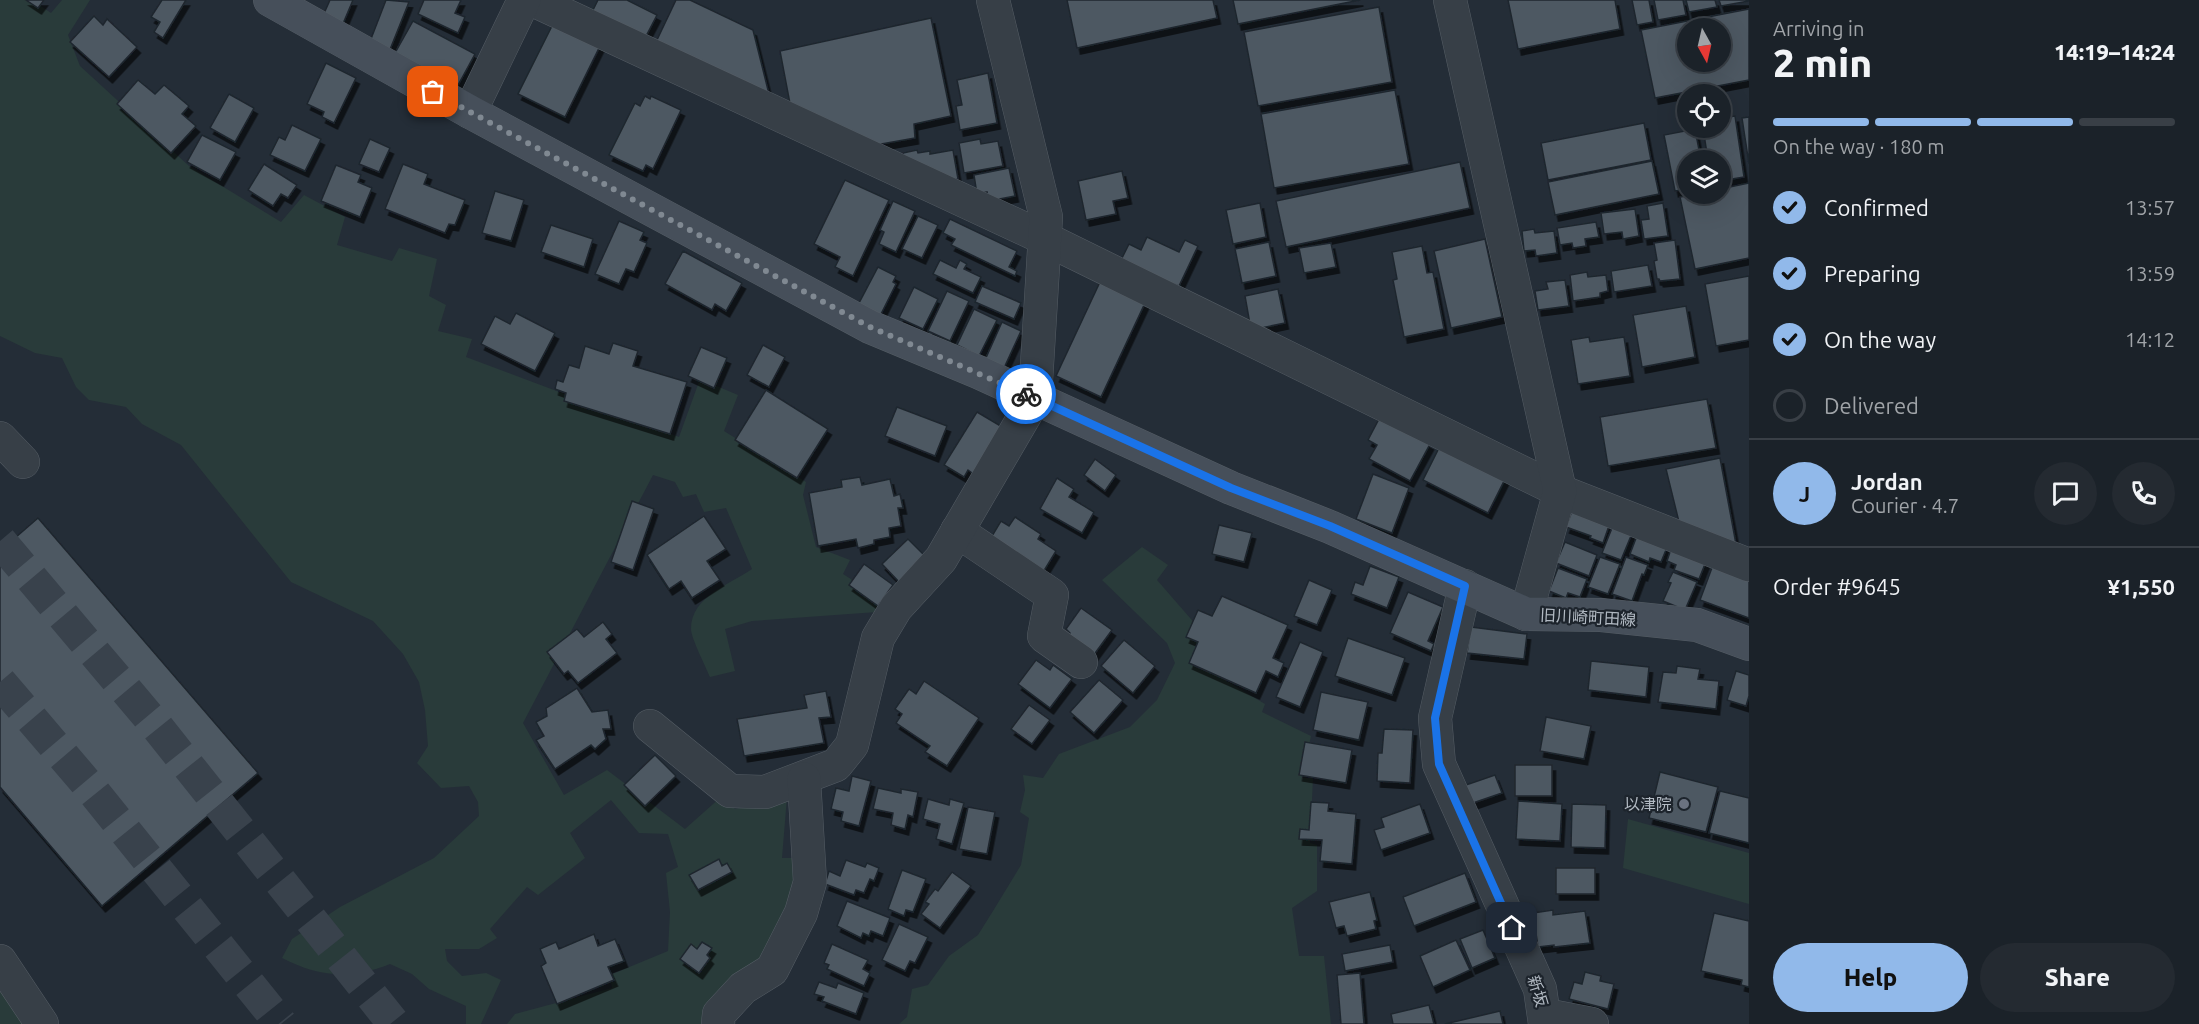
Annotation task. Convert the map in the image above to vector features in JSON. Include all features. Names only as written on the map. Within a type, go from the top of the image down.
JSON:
[{"type":"main road","name":"旧川崎町田線","points":[[270,0],[470,112],[870,327],[1035,398],[1231,488],[1330,526],[1527,614],[1601,615],[1697,625],[1749,645]]},
{"type":"street","points":[[470,112],[524,0]]},
{"type":"street","points":[[533,0],[1046,239],[1560,491],[1749,565]]},
{"type":"street","points":[[650,726],[730,791],[765,792],[836,765],[852,745],[878,638],[896,608],[941,559],[1035,398],[1046,217],[993,0]]},
{"type":"street","points":[[1450,0],[1560,491],[1527,614]]},
{"type":"street","points":[[0,438],[23,462]]},
{"type":"street","points":[[957,531],[1052,594],[1044,636],[1081,662]]},
{"type":"street","name":"新坂","points":[[1465,586],[1435,718],[1439,764],[1540,989],[1545,1019]]},
{"type":"street","points":[[718,1024],[719,1014],[743,988],[772,970],[801,913],[810,882],[804,779]]},
{"type":"street","points":[[0,961],[42,1024]]},
{"type":"street","points":[[1545,1019],[1593,1024]]},
{"type":"shaded area","points":[[0,0],[32,0],[51,13],[62,0],[90,0],[68,35],[80,66],[189,166],[281,222],[304,195],[345,217],[337,245],[392,261],[399,248],[437,259],[429,296],[446,305],[438,331],[472,339],[466,357],[679,437],[700,379],[738,395],[724,431],[806,482],[803,495],[816,547],[850,560],[843,574],[883,600],[877,612],[752,621],[725,629],[735,671],[710,677],[692,633],[693,618],[705,599],[752,569],[726,508],[704,512],[696,494],[683,497],[675,482],[653,475],[523,723],[564,795],[607,770],[685,829],[721,797],[735,809],[787,797],[782,858],[800,858],[775,947],[708,1024],[507,1024],[515,1014],[612,988],[610,975],[668,951],[670,912],[666,873],[678,867],[668,834],[639,833],[611,800],[570,833],[585,858],[538,895],[527,887],[490,929],[497,938],[479,949],[445,949],[447,961],[462,976],[486,973],[501,980],[481,1024],[466,1024],[466,1006],[429,989],[412,974],[390,964],[362,972],[335,974],[309,969],[282,958],[292,939],[340,907],[434,858],[479,816],[478,802],[469,786],[441,788],[417,763],[428,746],[425,710],[419,682],[403,654],[373,621],[291,582],[181,445],[142,424],[126,407],[89,400],[76,387],[62,358],[35,353],[0,336]]},
{"type":"shaded area","points":[[1142,547],[1168,565],[1157,580],[1197,626],[1201,648],[1193,661],[1265,704],[1262,712],[1311,736],[1302,778],[1313,778],[1310,843],[1317,845],[1317,891],[1292,908],[1299,956],[1324,956],[1331,1024],[899,1024],[907,1017],[912,989],[928,985],[949,956],[978,935],[1021,865],[1029,818],[1020,812],[1025,790],[1023,775],[1043,778],[1059,754],[1130,727],[1157,700],[1175,663],[1167,643],[1102,580]]},
{"type":"shaded area","points":[[1628,819],[1749,853],[1749,904],[1623,868]]},
{"type":"shaded area","points":[[0,983],[27,1024],[0,1024]]},
{"type":"building","points":[[26,0],[44,0],[38,8]]},
{"type":"building","points":[[162,0],[186,0],[163,38],[154,32],[160,22],[151,17]]},
{"type":"building","points":[[330,0],[353,0],[342,26],[322,18]]},
{"type":"building","points":[[386,0],[409,2],[389,52],[369,44]]},
{"type":"building","points":[[424,0],[461,0],[455,13],[465,17],[458,33],[418,14]]},
{"type":"building","points":[[598,0],[627,0],[657,15],[644,40],[591,14]]},
{"type":"building","points":[[676,0],[690,0],[753,30],[770,98],[656,42]]},
{"type":"building","points":[[1067,0],[1213,0],[1217,18],[1077,48]]},
{"type":"building","points":[[1233,0],[1360,0],[1238,24]]},
{"type":"building","points":[[1508,0],[1615,0],[1620,29],[1518,49]]},
{"type":"building","points":[[1632,0],[1649,0],[1653,22],[1637,25]]},
{"type":"building","points":[[1654,0],[1683,0],[1686,15],[1658,20]]},
{"type":"building","points":[[1686,0],[1715,0],[1717,7],[1689,12]]},
{"type":"building","points":[[1719,0],[1749,0],[1749,1],[1721,6]]},
{"type":"building","points":[[1379,7],[1392,82],[1258,106],[1244,32]]},
{"type":"building","points":[[1749,9],[1749,80],[1728,84],[1677,84],[1677,94],[1655,98],[1641,30],[1677,23],[1677,72],[1731,72],[1731,18],[1703,18]]},
{"type":"building","points":[[94,16],[103,25],[107,19],[137,47],[109,77],[70,42]]},
{"type":"building","points":[[931,18],[951,116],[914,124],[915,138],[870,146],[791,109],[780,51]]},
{"type":"building","points":[[413,21],[475,54],[457,87],[395,53]]},
{"type":"building","points":[[553,24],[600,46],[565,117],[518,94]]},
{"type":"building","points":[[326,63],[356,78],[334,123],[322,117],[324,112],[307,104]]},
{"type":"building","points":[[988,73],[997,123],[960,130],[956,106],[962,105],[957,80]]},
{"type":"building","points":[[138,80],[155,94],[164,85],[189,106],[182,114],[196,126],[171,153],[117,104]]},
{"type":"building","points":[[1395,90],[1409,164],[1274,188],[1261,114]]},
{"type":"building","points":[[229,94],[254,108],[235,142],[210,128]]},
{"type":"building","points":[[645,96],[650,99],[651,96],[681,110],[653,169],[646,165],[643,171],[609,155],[635,103],[640,106]]},
{"type":"building","points":[[1735,116],[1744,177],[1731,179],[1731,150],[1706,150],[1705,138],[1731,138],[1731,117]]},
{"type":"building","points":[[1749,117],[1749,164],[1742,118]]},
{"type":"building","points":[[1644,123],[1651,160],[1548,180],[1541,143]]},
{"type":"building","points":[[292,125],[321,139],[305,171],[270,155],[279,137],[285,140]]},
{"type":"building","points":[[1677,132],[1677,138],[1697,138],[1699,150],[1677,150],[1677,191],[1675,191],[1664,135]]},
{"type":"building","points":[[202,135],[236,152],[220,180],[187,162]]},
{"type":"building","points":[[370,139],[390,148],[379,172],[359,164]]},
{"type":"building","points":[[980,139],[981,144],[998,141],[1003,166],[964,173],[959,143]]},
{"type":"building","points":[[917,150],[918,153],[930,151],[930,154],[953,150],[958,179],[938,183],[906,169],[903,153]]},
{"type":"building","points":[[1652,161],[1659,194],[1555,215],[1548,182]]},
{"type":"building","points":[[1460,162],[1470,208],[1286,247],[1276,201]]},
{"type":"building","points":[[264,164],[297,185],[288,198],[281,194],[273,206],[248,190]]},
{"type":"building","points":[[403,164],[428,174],[424,184],[465,200],[455,225],[449,224],[445,233],[385,209]]},
{"type":"building","points":[[336,165],[361,175],[358,182],[372,188],[360,217],[321,201]]},
{"type":"building","points":[[1009,168],[1015,196],[989,201],[987,192],[977,194],[974,175]]},
{"type":"building","points":[[1122,171],[1128,198],[1113,201],[1116,214],[1086,220],[1078,181]]},
{"type":"building","points":[[845,180],[889,200],[853,276],[835,267],[840,257],[814,244]]},
{"type":"building","points":[[1749,183],[1749,258],[1695,269],[1681,204],[1731,204],[1731,187]]},
{"type":"building","points":[[495,191],[524,200],[511,241],[482,233]]},
{"type":"building","points":[[893,201],[915,211],[896,252],[879,244],[884,232],[880,230]]},
{"type":"building","points":[[1260,203],[1266,237],[1233,244],[1226,210]]},
{"type":"building","points":[[1663,203],[1668,236],[1644,239],[1641,220],[1649,219],[1647,206]]},
{"type":"building","points":[[1635,209],[1639,236],[1623,239],[1622,232],[1604,234],[1601,213]]},
{"type":"building","points":[[918,216],[938,225],[922,258],[902,249]]},
{"type":"building","points":[[950,219],[1017,251],[1009,267],[1017,271],[1015,276],[951,245],[955,239],[943,233]]},
{"type":"building","points":[[619,221],[644,232],[640,240],[647,243],[634,272],[626,269],[619,284],[595,274]]},
{"type":"building","points":[[1596,222],[1599,237],[1585,239],[1586,246],[1573,248],[1572,243],[1560,245],[1557,228]]},
{"type":"building","points":[[551,225],[593,239],[584,267],[541,252]]},
{"type":"building","points":[[1534,229],[1535,233],[1554,231],[1557,253],[1536,256],[1535,250],[1524,251],[1522,231]]},
{"type":"building","points":[[1147,237],[1179,252],[1185,240],[1198,246],[1179,286],[1119,264],[1129,244],[1141,250]]},
{"type":"building","points":[[1485,239],[1502,317],[1451,328],[1434,251]]},
{"type":"building","points":[[1675,240],[1680,279],[1660,281],[1657,279],[1654,261],[1657,260],[1654,243]]},
{"type":"building","points":[[1269,242],[1276,276],[1242,283],[1235,249]]},
{"type":"building","points":[[1331,243],[1336,267],[1304,273],[1299,248]]},
{"type":"building","points":[[1422,246],[1427,273],[1433,272],[1444,329],[1404,337],[1393,280],[1397,279],[1392,252]]},
{"type":"building","points":[[683,251],[742,283],[726,311],[715,304],[712,310],[665,284]]},
{"type":"building","points":[[940,260],[956,268],[960,260],[967,264],[964,269],[981,277],[973,293],[933,274]]},
{"type":"building","points":[[1648,265],[1652,286],[1614,292],[1611,271]]},
{"type":"building","points":[[878,267],[896,276],[893,282],[896,284],[880,316],[858,305]]},
{"type":"building","points":[[1587,272],[1588,277],[1606,275],[1608,291],[1600,293],[1600,297],[1573,301],[1570,275]]},
{"type":"building","points":[[1749,276],[1749,340],[1716,346],[1705,284]]},
{"type":"building","points":[[1565,280],[1569,306],[1538,310],[1535,291],[1548,289],[1546,282]]},
{"type":"building","points":[[1100,282],[1145,303],[1101,397],[1056,376]]},
{"type":"building","points":[[982,286],[1021,303],[1014,319],[975,302]]},
{"type":"building","points":[[914,287],[938,299],[923,329],[899,318]]},
{"type":"building","points":[[1278,289],[1285,323],[1251,330],[1245,296]]},
{"type":"building","points":[[947,291],[969,301],[950,341],[928,331]]},
{"type":"building","points":[[1686,306],[1695,357],[1642,367],[1633,315]]},
{"type":"building","points":[[974,309],[997,320],[979,356],[957,345]]},
{"type":"building","points":[[516,313],[555,333],[535,371],[481,344],[495,316],[510,324]]},
{"type":"building","points":[[1002,322],[1021,331],[1004,368],[985,360]]},
{"type":"building","points":[[1589,337],[1590,342],[1624,337],[1630,376],[1578,384],[1571,340]]},
{"type":"building","points":[[613,343],[638,351],[633,366],[687,382],[670,434],[564,401],[566,393],[555,389],[557,380],[563,382],[569,365],[579,368],[585,346],[609,354]]},
{"type":"building","points":[[763,345],[785,357],[769,387],[747,375]]},
{"type":"building","points":[[701,347],[727,358],[714,388],[688,376]]},
{"type":"building","points":[[766,390],[828,429],[797,478],[735,440]]},
{"type":"building","points":[[1707,399],[1716,448],[1608,466],[1600,417]]},
{"type":"building","points":[[897,407],[947,426],[935,456],[885,436]]},
{"type":"building","points":[[977,412],[1004,428],[975,475],[968,470],[964,477],[944,465]]},
{"type":"building","points":[[1380,417],[1430,444],[1410,481],[1369,459],[1377,445],[1368,440]]},
{"type":"building","points":[[1443,440],[1508,473],[1488,513],[1423,480]]},
{"type":"building","points":[[1720,458],[1736,544],[1679,522],[1666,469]]},
{"type":"building","points":[[1095,459],[1116,475],[1105,491],[1084,475]]},
{"type":"building","points":[[1373,474],[1409,488],[1392,533],[1356,519]]},
{"type":"building","points":[[860,477],[862,485],[890,479],[894,496],[900,494],[903,508],[898,508],[901,526],[889,528],[890,537],[874,540],[874,544],[858,548],[856,539],[818,546],[809,493],[842,487],[841,480]]},
{"type":"building","points":[[1057,478],[1074,489],[1069,497],[1094,512],[1082,533],[1040,509]]},
{"type":"building","points":[[632,501],[654,509],[633,570],[611,562]]},
{"type":"building","points":[[1572,511],[1611,520],[1603,543],[1566,527]]},
{"type":"building","points":[[704,516],[726,549],[707,561],[720,580],[692,598],[681,581],[669,589],[647,555]]},
{"type":"building","points":[[1015,517],[1041,534],[1038,539],[1056,551],[1042,574],[989,541],[1001,521],[1009,526]]},
{"type":"building","points":[[38,518],[258,773],[102,906],[0,787],[0,551]]},
{"type":"building","points":[[1614,523],[1633,531],[1621,560],[1602,553]]},
{"type":"building","points":[[1219,525],[1252,533],[1244,562],[1212,554]]},
{"type":"building","points":[[1638,533],[1668,545],[1661,562],[1650,558],[1649,562],[1630,554]]},
{"type":"building","points":[[908,539],[928,559],[901,584],[882,564]]},
{"type":"building","points":[[1565,542],[1597,555],[1589,576],[1556,563]]},
{"type":"building","points":[[1672,546],[1707,559],[1699,579],[1674,570],[1676,565],[1667,561]]},
{"type":"building","points":[[1600,557],[1620,564],[1608,594],[1588,587]]},
{"type":"building","points":[[1626,557],[1648,565],[1644,575],[1642,574],[1632,601],[1612,594]]},
{"type":"building","points":[[864,564],[893,585],[878,606],[849,585]]},
{"type":"building","points":[[1713,565],[1749,579],[1749,618],[1700,600]]},
{"type":"building","points":[[1370,566],[1399,577],[1387,608],[1351,594],[1355,582],[1363,585]]},
{"type":"building","points":[[1558,568],[1587,579],[1580,597],[1568,593],[1566,598],[1549,591]]},
{"type":"building","points":[[1673,572],[1697,582],[1685,610],[1663,601]]},
{"type":"building","points":[[1309,580],[1332,590],[1317,625],[1294,616]]},
{"type":"building","points":[[1408,592],[1443,607],[1428,641],[1434,644],[1431,651],[1390,633]]},
{"type":"building","points":[[1222,596],[1288,625],[1273,658],[1284,663],[1278,677],[1266,671],[1256,693],[1189,663],[1198,642],[1186,637],[1198,610],[1212,616]]},
{"type":"building","points":[[1081,608],[1112,630],[1093,656],[1063,642],[1070,633],[1066,629]]},
{"type":"building","points":[[603,622],[612,634],[606,639],[617,653],[578,683],[568,671],[564,674],[547,652],[577,629],[584,637]]},
{"type":"building","points":[[1471,627],[1527,634],[1524,659],[1467,653]]},
{"type":"building","points":[[1348,638],[1405,658],[1392,695],[1335,676]]},
{"type":"building","points":[[1124,640],[1155,666],[1133,693],[1101,666]]},
{"type":"building","points":[[1300,642],[1323,652],[1300,707],[1276,697]]},
{"type":"building","points":[[1036,660],[1050,670],[1053,665],[1072,679],[1050,708],[1018,684]]},
{"type":"building","points":[[1591,661],[1649,667],[1646,697],[1588,690]]},
{"type":"building","points":[[1677,666],[1700,669],[1698,679],[1719,681],[1716,709],[1658,702],[1663,672],[1676,673]]},
{"type":"building","points":[[1736,671],[1749,675],[1749,696],[1746,706],[1727,700]]},
{"type":"building","points":[[1099,680],[1123,700],[1094,733],[1070,712]]},
{"type":"building","points":[[924,681],[979,718],[947,766],[925,752],[930,746],[896,723],[902,714],[895,709],[909,689],[916,694]]},
{"type":"building","points":[[577,688],[592,712],[608,710],[611,729],[603,729],[606,739],[595,749],[591,745],[555,769],[536,740],[544,736],[536,722],[547,716],[546,708]]},
{"type":"building","points":[[826,691],[831,717],[819,718],[824,743],[744,756],[737,719],[807,708],[804,695]]},
{"type":"building","points":[[1321,692],[1368,702],[1359,740],[1313,730]]},
{"type":"building","points":[[1029,705],[1050,720],[1032,744],[1011,729]]},
{"type":"building","points":[[1546,717],[1591,726],[1584,759],[1540,751]]},
{"type":"building","points":[[1384,729],[1413,730],[1410,783],[1377,781],[1378,753],[1382,753]]},
{"type":"building","points":[[1305,742],[1352,750],[1346,783],[1299,775]]},
{"type":"building","points":[[655,755],[676,776],[645,806],[624,785]]},
{"type":"building","points":[[1515,765],[1552,765],[1552,796],[1515,796]]},
{"type":"building","points":[[1660,772],[1718,787],[1706,832],[1649,818]]},
{"type":"building","points":[[1495,775],[1502,793],[1470,804],[1463,786]]},
{"type":"building","points":[[852,776],[871,781],[859,826],[841,821],[843,812],[831,809],[836,788],[849,791]]},
{"type":"building","points":[[878,788],[901,793],[901,789],[918,792],[913,817],[908,815],[905,829],[891,825],[893,813],[873,809]]},
{"type":"building","points":[[1720,791],[1749,798],[1749,843],[1709,833]]},
{"type":"building","points":[[928,799],[949,805],[950,799],[964,803],[952,844],[936,839],[940,824],[923,819]]},
{"type":"building","points":[[1518,801],[1562,804],[1560,841],[1516,839]]},
{"type":"building","points":[[1311,802],[1329,803],[1328,811],[1356,814],[1352,864],[1320,861],[1322,840],[1299,839],[1300,829],[1309,830]]},
{"type":"building","points":[[1420,804],[1430,833],[1381,850],[1374,830],[1384,827],[1381,818]]},
{"type":"building","points":[[1572,804],[1606,805],[1605,848],[1571,847]]},
{"type":"building","points":[[968,807],[995,812],[987,854],[959,849]]},
{"type":"building","points":[[719,859],[722,866],[727,863],[732,872],[698,890],[689,875]]},
{"type":"building","points":[[846,860],[865,867],[867,863],[879,868],[874,881],[870,879],[864,893],[856,890],[854,895],[825,884],[829,871],[840,876]]},
{"type":"building","points":[[1556,868],[1595,868],[1595,894],[1556,894]]},
{"type":"building","points":[[902,870],[926,879],[913,912],[906,910],[904,916],[888,909]]},
{"type":"building","points":[[952,872],[971,886],[940,928],[921,914],[929,904],[925,902],[935,889],[938,891]]},
{"type":"building","points":[[1465,873],[1476,902],[1414,926],[1403,897]]},
{"type":"building","points":[[1370,892],[1377,920],[1374,921],[1376,929],[1347,936],[1344,926],[1336,928],[1329,902]]},
{"type":"building","points":[[847,901],[890,918],[883,936],[871,931],[869,936],[863,933],[861,938],[837,926]]},
{"type":"building","points":[[1553,910],[1553,915],[1585,911],[1590,943],[1538,947],[1533,913]]},
{"type":"building","points":[[1714,913],[1749,921],[1749,987],[1741,985],[1742,980],[1701,971]]},
{"type":"building","points":[[899,924],[928,937],[915,963],[910,961],[905,971],[882,960]]},
{"type":"building","points":[[1483,930],[1495,958],[1472,968],[1460,939]]},
{"type":"building","points":[[594,934],[598,946],[615,939],[624,961],[608,967],[614,980],[557,1004],[541,966],[546,963],[540,949],[556,942],[559,949]]},
{"type":"building","points":[[1456,940],[1470,970],[1433,987],[1420,956]]},
{"type":"building","points":[[702,942],[712,948],[707,955],[710,958],[699,973],[680,959],[691,944],[697,949]]},
{"type":"building","points":[[832,944],[868,960],[863,969],[870,973],[864,986],[827,969],[829,965],[824,963]]},
{"type":"building","points":[[1390,945],[1393,962],[1345,971],[1342,954]]},
{"type":"building","points":[[1585,972],[1601,976],[1600,981],[1614,984],[1608,1009],[1569,999],[1574,982],[1582,984]]},
{"type":"building","points":[[1360,973],[1364,1024],[1341,1024],[1337,975]]},
{"type":"building","points":[[819,982],[836,988],[838,983],[864,993],[856,1014],[822,1001],[824,997],[814,994]]},
{"type":"building","points":[[1429,1005],[1434,1024],[1393,1024],[1391,1014]]},
{"type":"building","points":[[1500,1011],[1503,1024],[1445,1024]]},
{"type":"tunnel","points":[[0,541],[158,728],[394,1024]]},
{"type":"tunnel","points":[[0,682],[88,785],[281,1024]]},
{"type":"way so far","points":[[433,92],[870,327],[1026,394]]},
{"type":"place","name":"以津院","points":[[1684,804]]},
{"type":"route","points":[[1026,394],[1231,488],[1330,526],[1465,586],[1435,718],[1439,764],[1512,928]]}]
